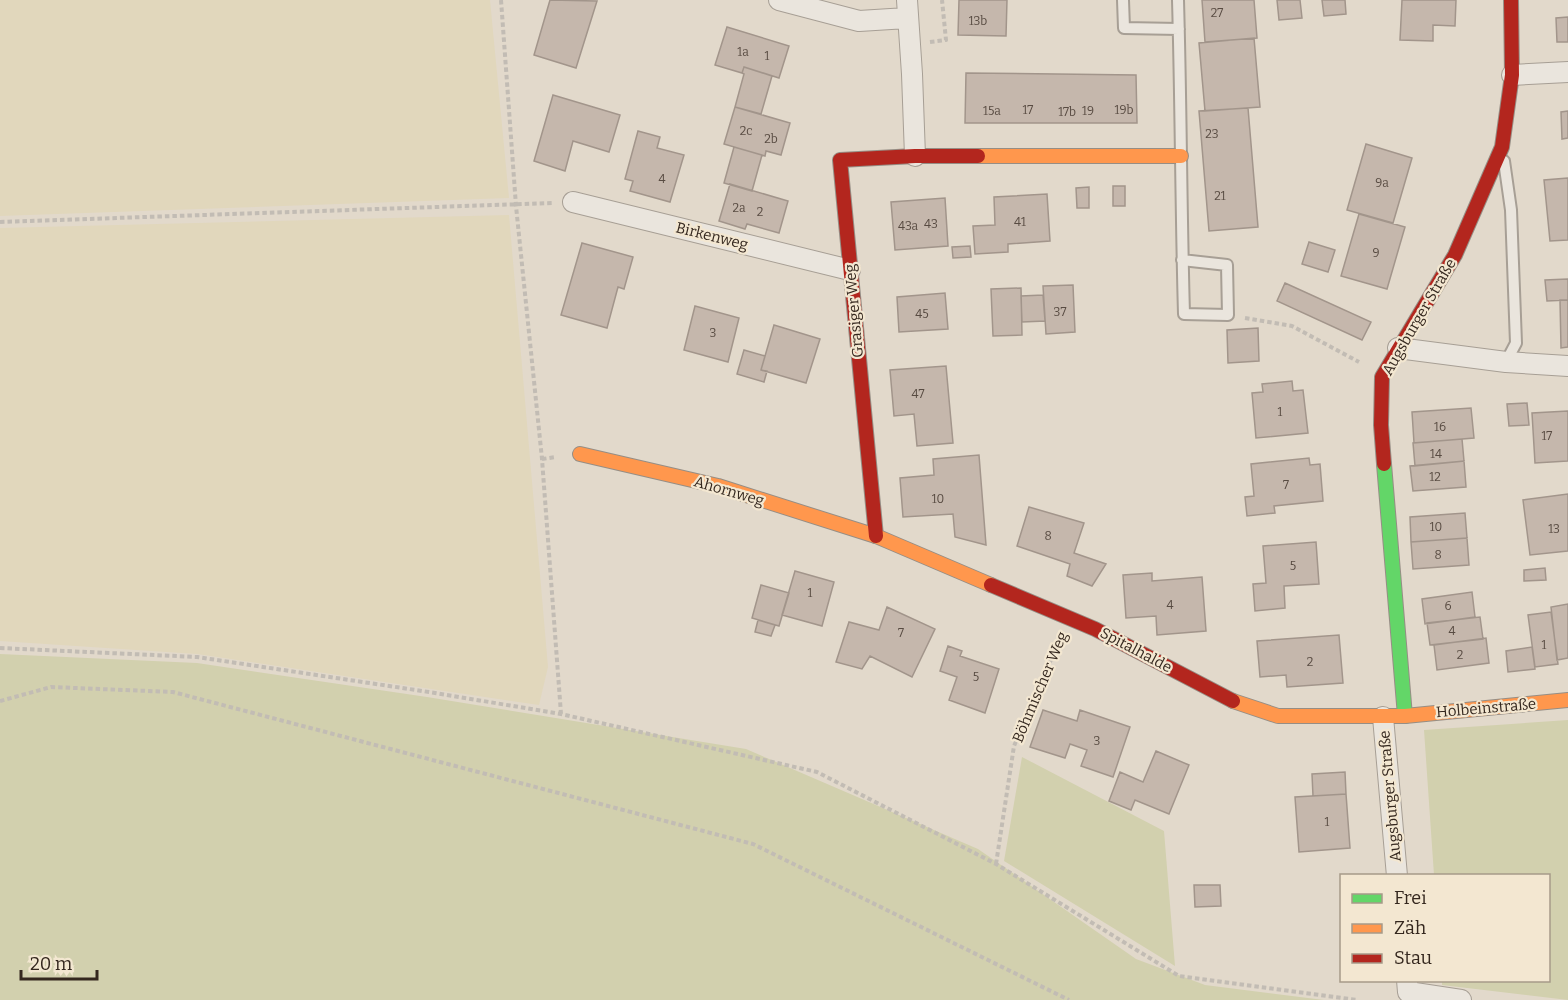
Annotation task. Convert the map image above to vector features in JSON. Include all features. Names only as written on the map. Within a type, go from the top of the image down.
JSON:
[{"type":"street","points":[[779,0],[859,21],[907,9],[915,156]]},
{"type":"street","name":"Augsburger Straße","points":[[1405,716],[1381,425],[1382,377],[1455,255],[1502,147],[1512,75],[1511,0]]},
{"type":"street","points":[[1512,75],[1568,72]]},
{"type":"street","name":"Grasiger Weg","points":[[876,536],[840,160],[915,156],[1181,156]]},
{"type":"street","name":"Birkenweg","points":[[573,202],[850,270]]},
{"type":"street","points":[[1398,348],[1506,362],[1568,366]]},
{"type":"street","name":"Ahornweg","points":[[580,454],[718,486],[876,536]]},
{"type":"street","name":"Spitalhalde","points":[[876,536],[1095,629],[1234,702],[1278,716],[1405,716]]},
{"type":"street","name":"Holbeinstraße","points":[[1405,716],[1568,700]]},
{"type":"street","name":"Augsburger Straße","points":[[1383,717],[1397,874]]},
{"type":"street","points":[[1407,986],[1461,1000]]},
{"type":"lane","points":[[1123,0],[1124,28],[1179,29]]},
{"type":"lane","points":[[1178,0],[1182,260],[1184,314],[1228,315],[1227,265],[1182,260]]},
{"type":"lane","points":[[1502,147],[1510,210],[1516,343],[1506,362]]},
{"type":"path","points":[[501,0],[516,206],[542,459],[561,714]]},
{"type":"path","points":[[910,44],[946,40],[942,0]]},
{"type":"path","points":[[0,222],[516,206],[573,202]]},
{"type":"path","points":[[1228,315],[1292,326],[1360,362],[1382,377]]},
{"type":"path","name":"Böhmischer Weg","points":[[996,864],[1014,746],[1069,618]]},
{"type":"path","points":[[0,648],[197,657],[429,692],[561,714],[817,772],[996,864],[1179,976],[1357,1000]]},
{"type":"path","points":[[0,701],[51,687],[173,692],[753,844],[1070,1000]]},
{"type":"shaded area","points":[[0,0],[490,0],[509,198],[0,216]]},
{"type":"shaded area","points":[[509,215],[548,667],[539,705],[197,654],[0,641],[0,228]]},
{"type":"shaded area","points":[[0,654],[197,663],[427,697],[746,749],[978,849],[1136,959],[1205,985],[1324,1000],[0,1000]]},
{"type":"shaded area","points":[[1568,720],[1568,1000],[1442,985],[1442,982],[1550,982],[1550,874],[1434,874],[1424,730]]},
{"type":"shaded area","points":[[1022,757],[1164,831],[1175,966],[1004,861]]},
{"type":"building","points":[[550,0],[597,1],[576,68],[534,55]]},
{"type":"building","points":[[959,0],[1007,0],[1006,36],[958,35]]},
{"type":"building","points":[[1202,0],[1254,0],[1257,38],[1205,42]]},
{"type":"building","points":[[1277,0],[1300,0],[1302,18],[1279,20]]},
{"type":"building","points":[[1322,0],[1345,0],[1346,14],[1324,16]]},
{"type":"building","points":[[1402,0],[1456,0],[1455,26],[1433,25],[1433,41],[1400,40]]},
{"type":"building","points":[[1568,17],[1568,42],[1557,42],[1556,18]]},
{"type":"building","points":[[727,27],[789,46],[779,78],[744,67],[742,73],[715,65]]},
{"type":"building","points":[[1254,38],[1260,107],[1205,111],[1199,43]]},
{"type":"building","points":[[744,67],[772,76],[761,114],[735,107]]},
{"type":"building","points":[[966,73],[1136,75],[1137,123],[965,123]]},
{"type":"building","points":[[553,95],[620,115],[609,152],[573,141],[565,171],[534,161]]},
{"type":"building","points":[[735,107],[790,123],[781,155],[766,151],[765,156],[724,144]]},
{"type":"building","points":[[1248,108],[1258,227],[1209,231],[1199,111]]},
{"type":"building","points":[[1568,111],[1568,138],[1562,139],[1561,112]]},
{"type":"building","points":[[638,131],[660,137],[657,148],[684,155],[670,202],[630,191],[633,181],[625,179]]},
{"type":"building","points":[[1366,144],[1412,158],[1393,223],[1347,210]]},
{"type":"building","points":[[734,147],[762,155],[752,191],[724,183]]},
{"type":"building","points":[[1568,178],[1568,240],[1550,241],[1544,180]]},
{"type":"building","points":[[730,184],[788,201],[779,233],[747,224],[745,229],[719,221]]},
{"type":"building","points":[[1113,186],[1125,186],[1125,206],[1113,206]]},
{"type":"building","points":[[1089,187],[1089,208],[1077,208],[1076,188]]},
{"type":"building","points":[[1047,194],[1050,241],[1008,244],[1008,252],[975,254],[973,226],[995,225],[994,197]]},
{"type":"building","points":[[945,198],[948,246],[895,250],[891,202]]},
{"type":"building","points":[[1359,214],[1405,227],[1387,289],[1341,276]]},
{"type":"building","points":[[1309,242],[1335,250],[1328,272],[1302,264]]},
{"type":"building","points":[[582,243],[633,257],[624,289],[618,287],[607,328],[561,315]]},
{"type":"building","points":[[970,246],[971,257],[953,258],[952,247]]},
{"type":"building","points":[[1568,279],[1568,300],[1547,301],[1545,280]]},
{"type":"building","points":[[1285,283],[1371,322],[1362,340],[1277,301]]},
{"type":"building","points":[[1073,285],[1075,332],[1046,334],[1043,286]]},
{"type":"building","points":[[1021,288],[1022,335],[993,336],[991,289]]},
{"type":"building","points":[[945,293],[948,329],[899,332],[897,297]]},
{"type":"building","points":[[1043,295],[1045,321],[1022,322],[1021,296]]},
{"type":"building","points":[[1560,300],[1568,300],[1568,347],[1561,348]]},
{"type":"building","points":[[695,306],[739,318],[728,362],[684,350]]},
{"type":"building","points":[[774,325],[820,339],[806,383],[761,370]]},
{"type":"building","points":[[1258,328],[1259,361],[1228,363],[1227,330]]},
{"type":"building","points":[[744,350],[765,356],[761,370],[767,371],[764,382],[737,374]]},
{"type":"building","points":[[946,366],[953,443],[917,446],[914,414],[894,416],[890,370]]},
{"type":"building","points":[[1292,381],[1293,391],[1303,390],[1308,433],[1256,438],[1252,393],[1263,392],[1262,384]]},
{"type":"building","points":[[1527,403],[1529,425],[1509,426],[1507,404]]},
{"type":"building","points":[[1471,408],[1474,438],[1414,443],[1412,412]]},
{"type":"building","points":[[1568,411],[1568,461],[1535,463],[1532,413]]},
{"type":"building","points":[[1462,439],[1464,461],[1415,466],[1413,443]]},
{"type":"building","points":[[979,455],[986,545],[955,537],[953,514],[903,517],[900,478],[934,475],[933,459]]},
{"type":"building","points":[[1309,458],[1310,465],[1320,464],[1323,501],[1274,506],[1275,513],[1247,516],[1245,497],[1254,496],[1251,464]]},
{"type":"building","points":[[1464,461],[1466,487],[1413,491],[1410,466]]},
{"type":"building","points":[[1568,494],[1568,551],[1530,555],[1523,500]]},
{"type":"building","points":[[1029,507],[1084,523],[1074,553],[1106,564],[1092,586],[1067,576],[1070,564],[1017,546]]},
{"type":"building","points":[[1465,513],[1467,538],[1411,542],[1410,517]]},
{"type":"building","points":[[1467,538],[1469,565],[1413,569],[1411,542]]},
{"type":"building","points":[[1316,542],[1319,584],[1284,586],[1285,608],[1255,611],[1253,584],[1266,583],[1263,546]]},
{"type":"building","points":[[1545,568],[1546,580],[1524,581],[1524,570]]},
{"type":"building","points":[[795,571],[834,582],[822,626],[782,615]]},
{"type":"building","points":[[1152,573],[1152,581],[1202,577],[1206,631],[1157,635],[1156,616],[1126,618],[1123,575]]},
{"type":"building","points":[[761,585],[789,593],[779,626],[752,618]]},
{"type":"building","points":[[1472,592],[1475,617],[1425,624],[1422,599]]},
{"type":"building","points":[[1568,604],[1568,658],[1557,660],[1551,607]]},
{"type":"building","points":[[887,607],[935,629],[912,677],[870,656],[862,669],[836,662],[849,622],[879,630]]},
{"type":"building","points":[[1551,612],[1558,664],[1535,667],[1528,615]]},
{"type":"building","points":[[1480,617],[1483,639],[1430,645],[1427,623]]},
{"type":"building","points":[[758,620],[775,625],[771,636],[755,632]]},
{"type":"building","points":[[1339,635],[1343,683],[1287,687],[1286,675],[1260,677],[1257,641]]},
{"type":"building","points":[[1486,638],[1489,663],[1437,670],[1434,645]]},
{"type":"building","points":[[948,646],[962,651],[960,656],[999,669],[985,713],[949,700],[957,677],[940,671]]},
{"type":"building","points":[[1532,647],[1535,669],[1508,672],[1506,651]]},
{"type":"building","points":[[1043,710],[1077,721],[1080,710],[1130,727],[1113,777],[1081,766],[1087,750],[1070,744],[1065,758],[1030,747]]},
{"type":"building","points":[[1156,751],[1189,765],[1169,814],[1135,800],[1131,810],[1109,801],[1120,772],[1143,782]]},
{"type":"building","points":[[1345,772],[1346,794],[1313,796],[1312,774]]},
{"type":"building","points":[[1346,794],[1350,848],[1299,852],[1295,797]]},
{"type":"building","points":[[1194,885],[1220,885],[1221,906],[1195,907]]},
{"type":"traffic: fast","points":[[1384,464],[1405,716]]},
{"type":"traffic: slow","points":[[978,156],[1181,156]]},
{"type":"traffic: slow","points":[[580,454],[718,486],[876,536],[991,585]]},
{"type":"traffic: slow","points":[[1233,701],[1278,716],[1405,716],[1568,700]]},
{"type":"traffic: jam","points":[[1384,464],[1381,425],[1382,377],[1455,255],[1502,147],[1512,75],[1511,0]]},
{"type":"traffic: jam","points":[[876,536],[840,160],[915,156],[978,156]]},
{"type":"traffic: jam","points":[[991,585],[1095,629],[1233,701]]}]
